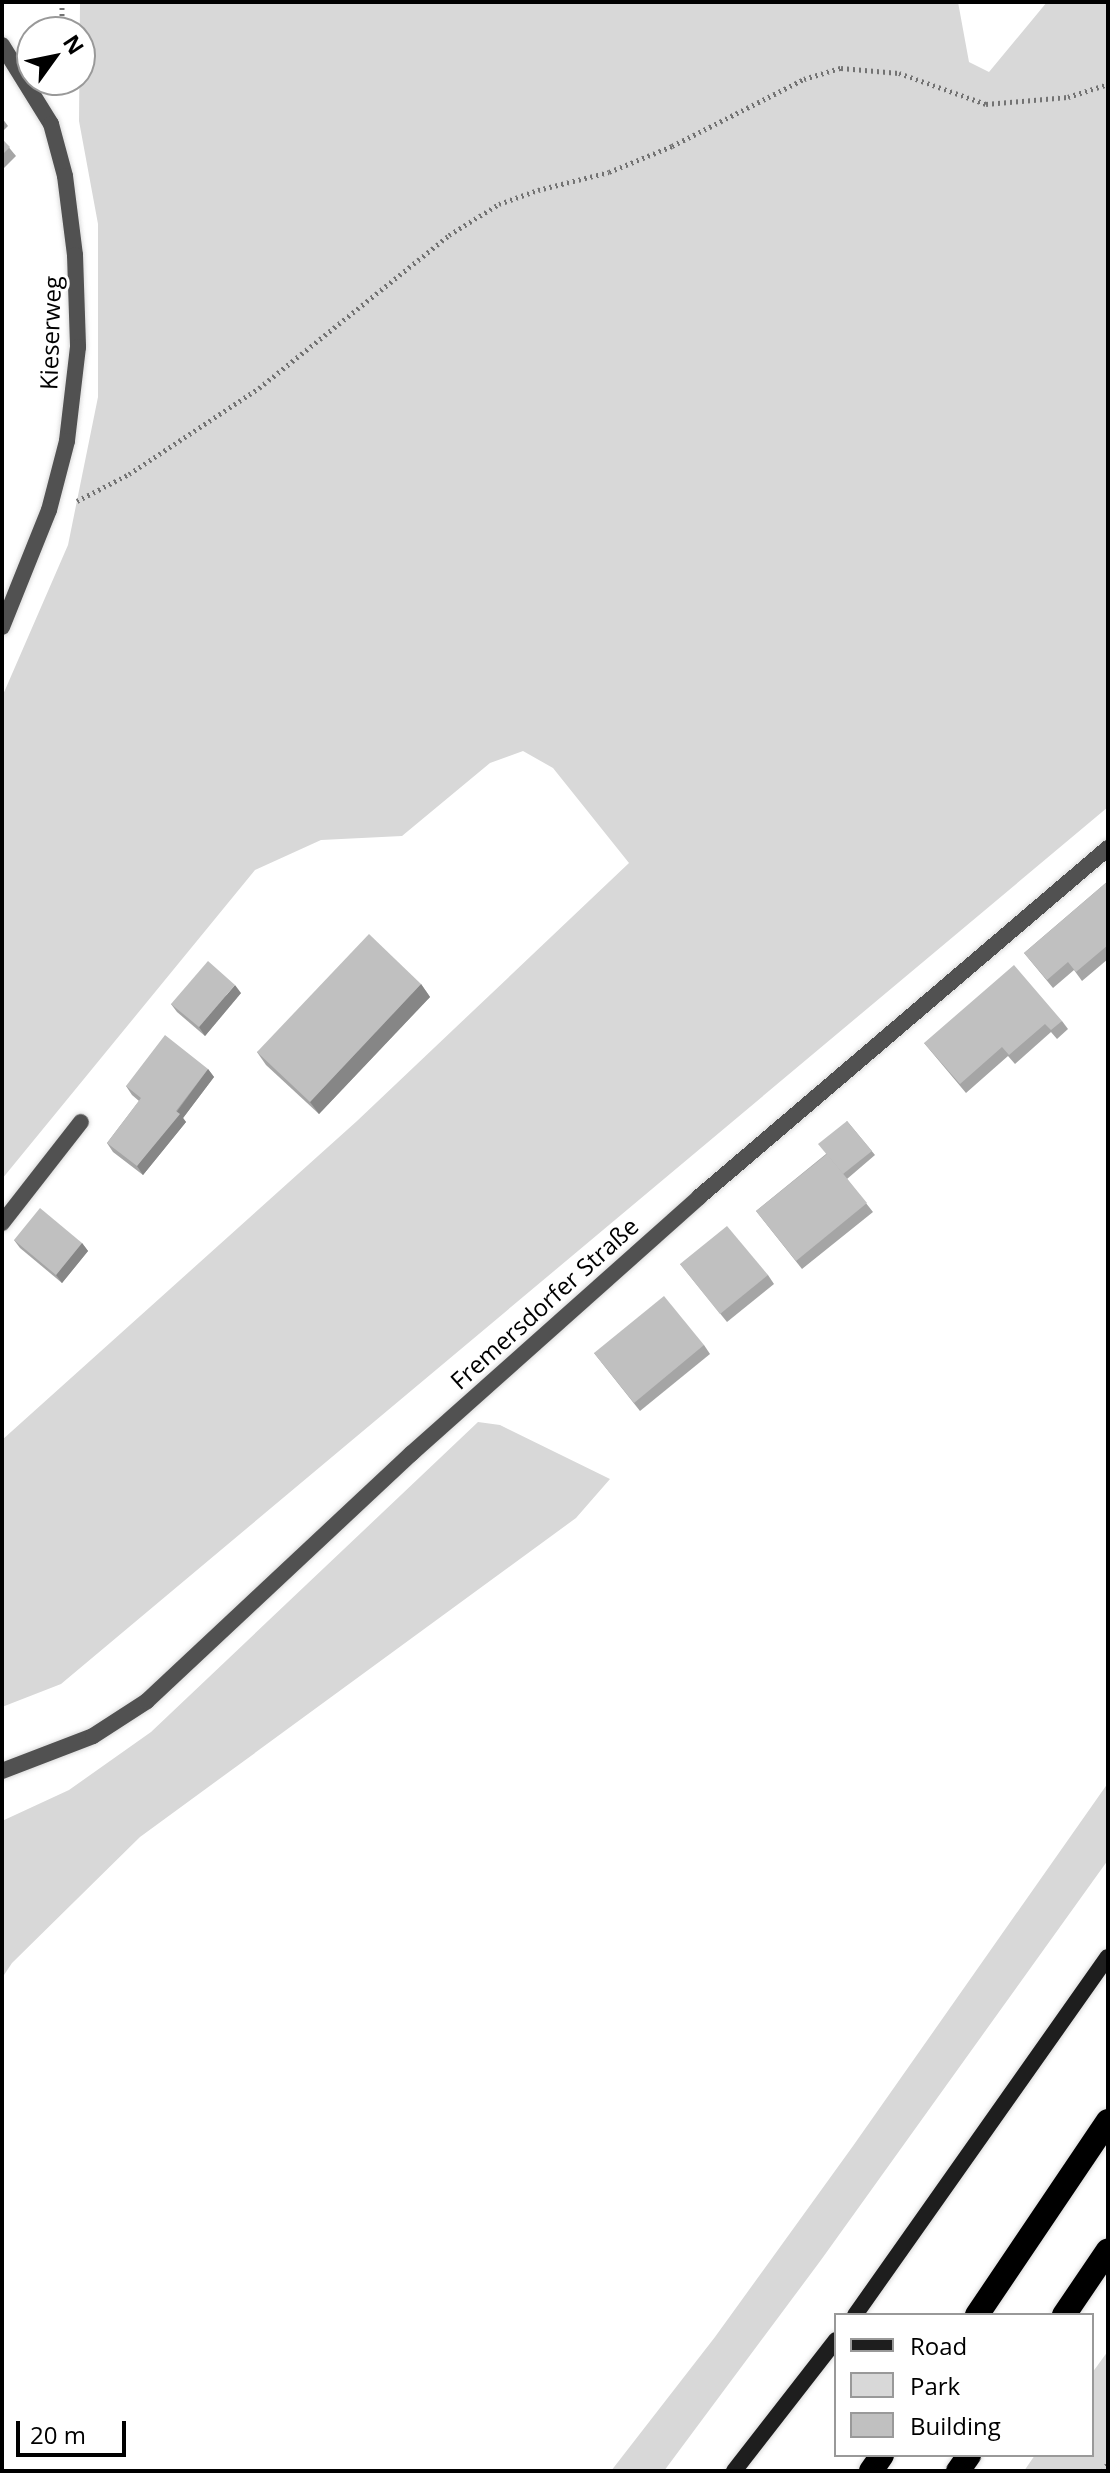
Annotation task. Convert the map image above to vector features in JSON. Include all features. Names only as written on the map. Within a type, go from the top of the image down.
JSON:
[{"type":"highway","points":[[978,2313],[1108,2121]]},
{"type":"highway","points":[[1065,2313],[1108,2250]]},
{"type":"main road","points":[[856,2313],[1108,1957]]},
{"type":"main road","points":[[734,2471],[834,2343]]},
{"type":"street","name":"Kieserweg","points":[[2,45],[51,124],[65,176],[75,255],[78,347],[67,441],[49,510],[2,627]]},
{"type":"street","name":"Fremersdorfer Straße","points":[[2,1771],[93,1736],[147,1701],[411,1454],[688,1207],[1108,848]]},
{"type":"street","points":[[2,1223],[81,1122]]},
{"type":"path","points":[[49,510],[86,498],[129,474],[259,388],[449,235],[499,204],[538,190],[609,172],[647,157],[804,79],[841,68],[899,73],[986,104],[1068,97],[1108,84]]},
{"type":"path","points":[[1103,2471],[1108,2463]]},
{"type":"green space","points":[[80,2],[958,2],[969,62],[989,72],[1047,2],[1108,2],[1108,807],[61,1684],[2,1707],[2,1440],[357,1121],[629,863],[553,768],[523,751],[490,763],[402,836],[321,840],[255,870],[2,1179],[2,697],[68,545],[98,397],[98,224],[79,121],[79,96],[96,96],[96,16],[80,16]]},
{"type":"green space","points":[[478,1422],[500,1425],[610,1479],[576,1518],[140,1837],[12,1963],[2,1978],[2,1821],[69,1790],[151,1732]]},
{"type":"green space","points":[[1108,1783],[1108,1860],[821,2260],[664,2471],[611,2471],[715,2337],[853,2146]]},
{"type":"green space","points":[[1108,2351],[1108,2471],[1024,2471],[1034,2457],[1094,2457],[1094,2370]]},
{"type":"building","points":[[2,139],[10,147],[2,155]]},
{"type":"building","points":[[1108,881],[1108,945],[1076,972],[1068,962],[1047,980],[1024,953]]},
{"type":"building","points":[[369,934],[421,984],[310,1102],[257,1052]]},
{"type":"building","points":[[208,961],[235,985],[199,1027],[171,1004]]},
{"type":"building","points":[[1014,965],[1062,1021],[1051,1030],[1045,1024],[1009,1055],[1002,1047],[960,1084],[924,1043]]},
{"type":"building","points":[[165,1035],[208,1069],[176,1111],[180,1114],[137,1166],[107,1143],[141,1098],[126,1086]]},
{"type":"building","points":[[847,1121],[872,1151],[843,1174],[818,1144]]},
{"type":"building","points":[[827,1154],[867,1203],[796,1261],[756,1211]]},
{"type":"building","points":[[40,1208],[82,1243],[56,1275],[14,1240]]},
{"type":"building","points":[[727,1226],[768,1275],[720,1314],[680,1264]]},
{"type":"building","points":[[664,1296],[704,1345],[634,1403],[594,1353]]}]
